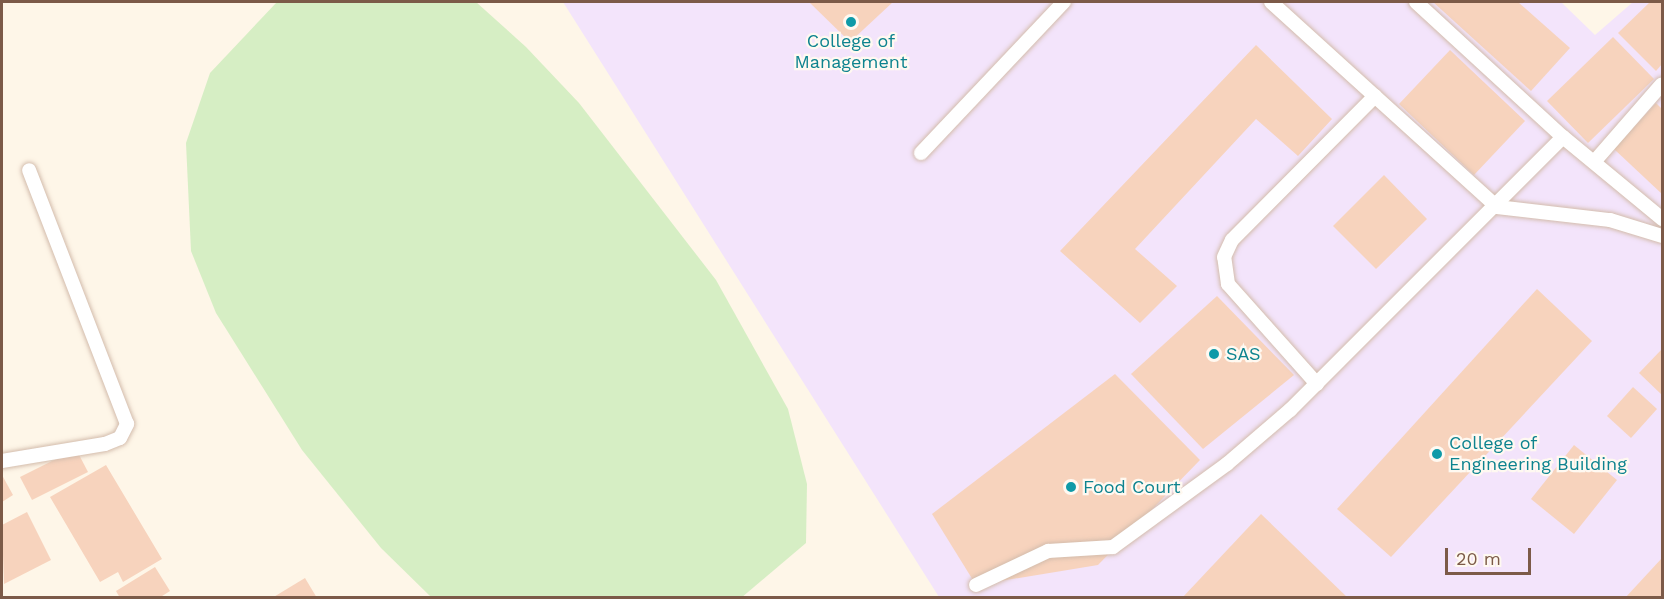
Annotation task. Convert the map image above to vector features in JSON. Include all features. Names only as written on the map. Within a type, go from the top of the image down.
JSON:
[{"type":"lane","points":[[921,153],[1064,2]]},
{"type":"lane","points":[[1271,2],[1497,207],[1610,220],[1662,236]]},
{"type":"lane","points":[[1416,2],[1563,137],[1662,219]]},
{"type":"lane","points":[[1594,162],[1662,84]]},
{"type":"lane","points":[[1317,384],[1228,284],[1224,257],[1232,240],[1375,96]]},
{"type":"lane","points":[[976,585],[1048,551],[1113,547],[1227,464],[1317,384],[1497,207],[1563,137]]},
{"type":"lane","points":[[2,461],[105,444],[120,438],[127,424],[29,170]]},
{"type":"shaded area","points":[[563,2],[1561,2],[1595,35],[1633,2],[1662,2],[1662,597],[939,597]]},
{"type":"green space","points":[[277,2],[476,2],[526,47],[579,103],[716,280],[788,409],[807,484],[806,543],[741,598],[431,597],[381,548],[302,450],[216,313],[191,251],[186,143],[210,73]]},
{"type":"building","name":"College of Management","points":[[809,2],[893,2],[850,42]]},
{"type":"building","points":[[1433,2],[1518,2],[1570,48],[1531,91]]},
{"type":"building","points":[[1650,2],[1662,2],[1662,64],[1656,71],[1618,33]]},
{"type":"building","points":[[1613,37],[1654,79],[1588,143],[1547,101]]},
{"type":"building","points":[[1256,45],[1332,119],[1298,156],[1256,119],[1135,249],[1177,286],[1140,323],[1060,251]]},
{"type":"building","points":[[1450,50],[1525,121],[1474,175],[1399,104]]},
{"type":"building","points":[[1656,103],[1662,109],[1662,194],[1614,149]]},
{"type":"building","points":[[1384,175],[1427,219],[1376,269],[1333,226]]},
{"type":"building","name":"College of Engineering Building","points":[[1537,289],[1592,341],[1391,557],[1337,509]]},
{"type":"building","name":"SAS","points":[[1217,296],[1294,375],[1203,449],[1131,374]]},
{"type":"building","points":[[1662,349],[1662,395],[1639,373]]},
{"type":"building","name":"Food Court","points":[[1115,374],[1200,460],[1098,565],[976,585],[932,514]]},
{"type":"building","points":[[1633,387],[1657,409],[1631,438],[1607,416]]},
{"type":"building","points":[[1574,445],[1617,480],[1574,534],[1531,499]]},
{"type":"building","points":[[76,449],[88,472],[32,500],[20,477]]},
{"type":"building","points":[[106,465],[162,559],[123,582],[118,572],[100,582],[50,497]]},
{"type":"building","points":[[2,475],[13,495],[2,502]]},
{"type":"building","points":[[27,512],[51,560],[4,584],[2,525]]},
{"type":"building","points":[[1261,514],[1348,598],[1182,598]]},
{"type":"building","points":[[1662,558],[1662,598],[1625,598]]},
{"type":"building","points":[[155,567],[170,591],[159,598],[120,598],[116,591]]},
{"type":"building","points":[[305,578],[317,598],[272,598]]},
{"type":"place","name":"College of Management","points":[[851,22]]},
{"type":"place","name":"SAS","points":[[1214,354]]},
{"type":"place","name":"College of Engineering Building","points":[[1437,454]]},
{"type":"place","name":"Food Court","points":[[1071,487]]}]
